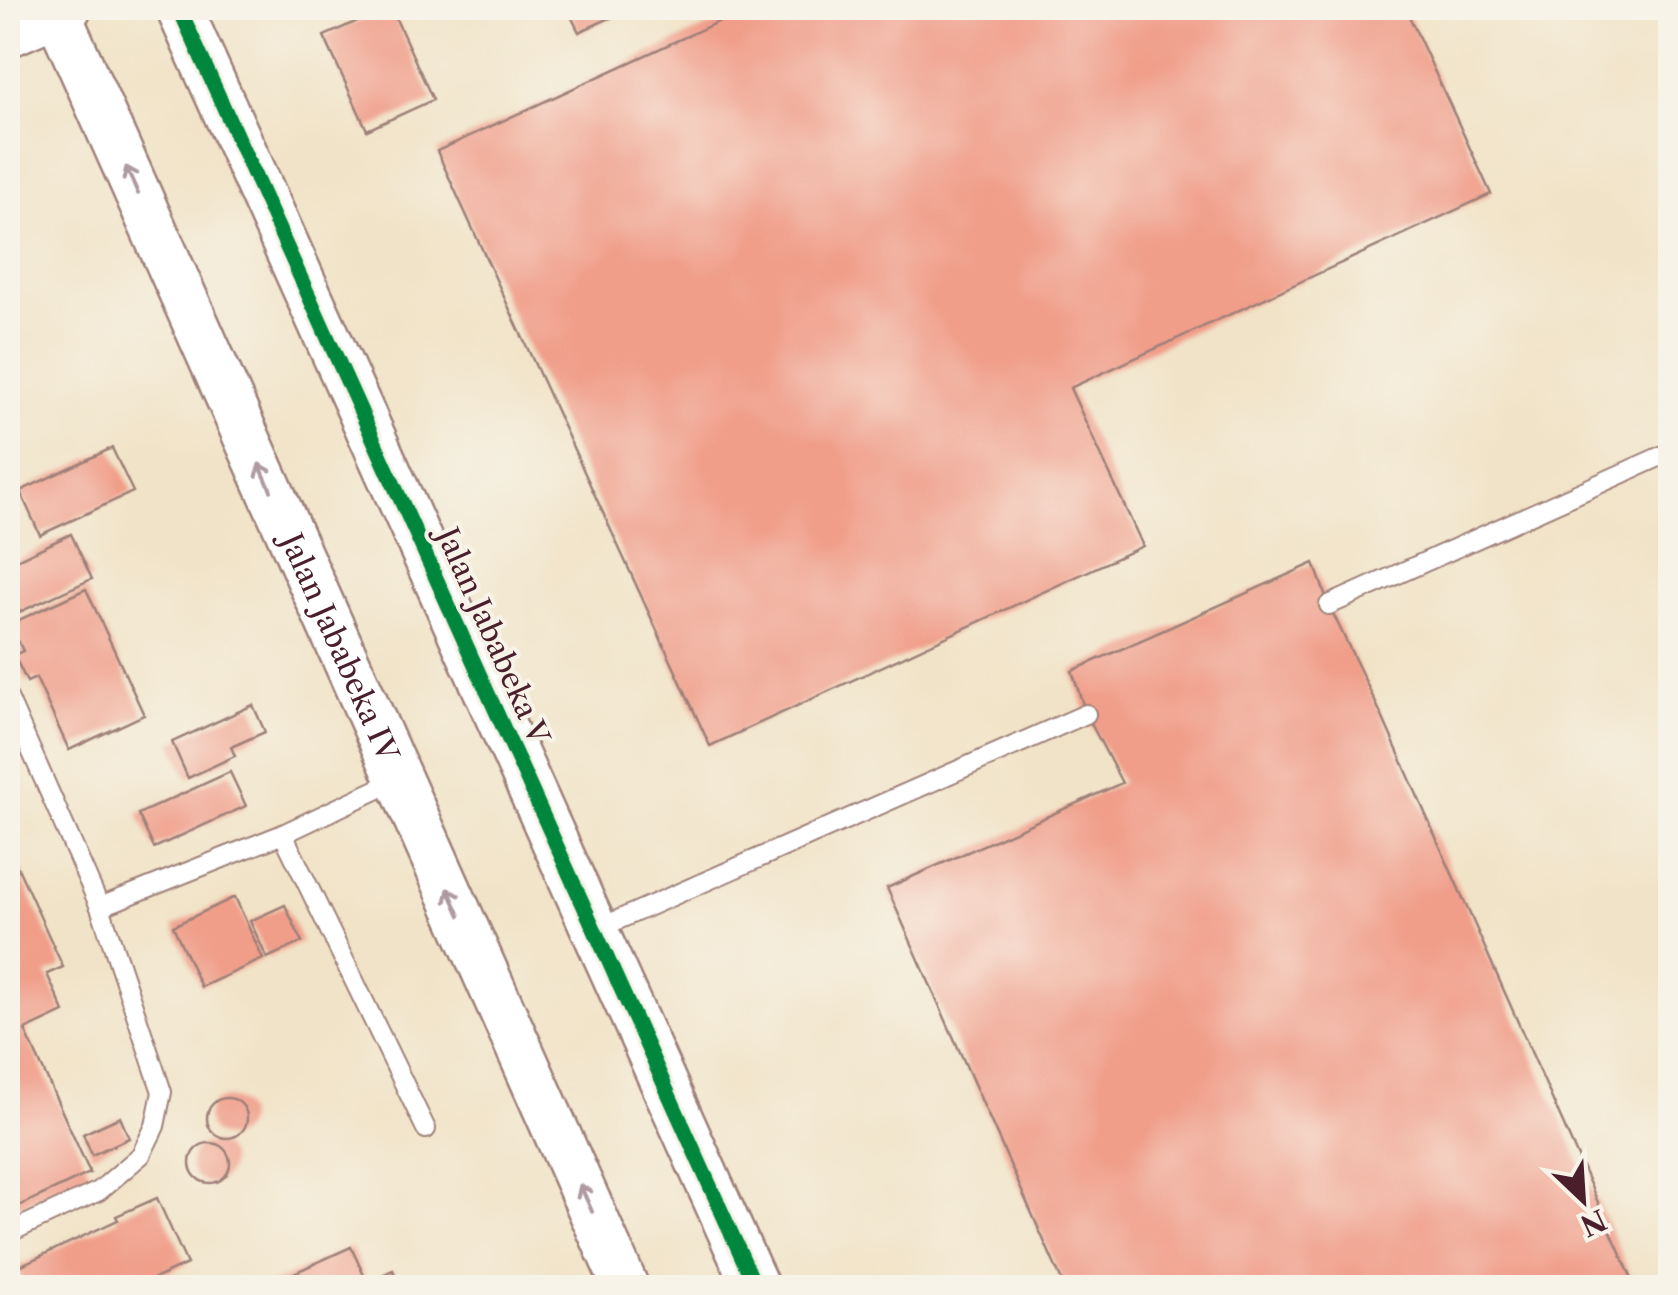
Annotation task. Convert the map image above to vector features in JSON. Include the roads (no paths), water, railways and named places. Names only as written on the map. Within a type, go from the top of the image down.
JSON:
[{"type":"street","name":"Jalan Jababeka V","points":[[180,8],[756,1288]]},
{"type":"street","points":[[8,34],[60,9]]},
{"type":"street","name":"Jalan Jababeka IV","points":[[60,9],[626,1288]]},
{"type":"lane","points":[[1328,604],[1670,452]]},
{"type":"lane","points":[[8,698],[100,907],[162,1092],[155,1126],[141,1155],[100,1191],[8,1233]]},
{"type":"lane","points":[[595,930],[1086,714]]},
{"type":"lane","points":[[100,907],[283,834],[399,780]]},
{"type":"lane","points":[[283,834],[426,1129]]}]
